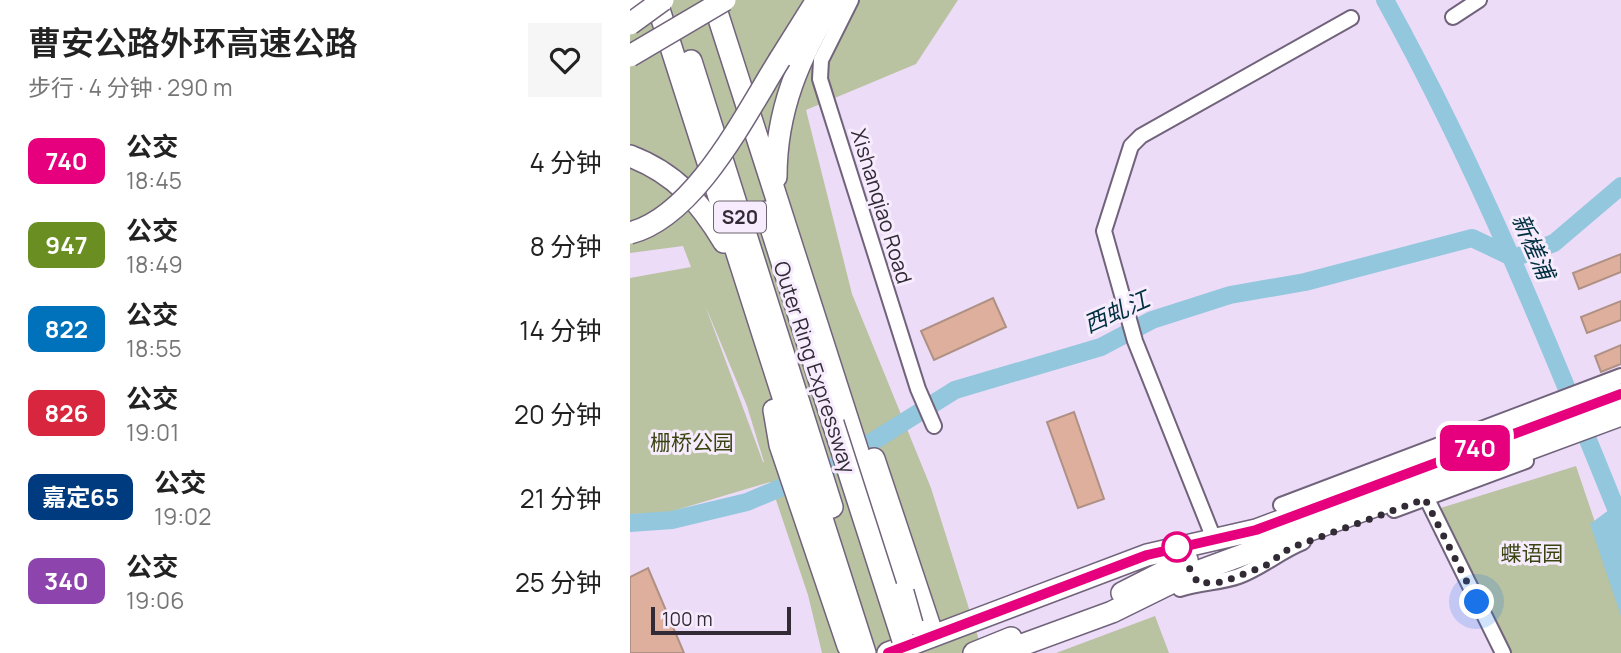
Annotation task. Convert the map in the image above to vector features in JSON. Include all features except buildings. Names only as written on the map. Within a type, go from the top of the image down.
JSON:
[{"type":"highway","points":[[630,4],[635,0]]},
{"type":"highway","points":[[656,0],[740,270],[865,653]]},
{"type":"highway","points":[[630,24],[663,0]]},
{"type":"highway","name":"Outer Ring Expressway","points":[[671,0],[795,439],[878,653]]},
{"type":"highway","name":"Outer Ring Expressway","points":[[698,0],[846,418],[907,653]]},
{"type":"highway","points":[[713,0],[846,418],[923,647]]},
{"type":"highway","points":[[630,57],[725,0]]},
{"type":"highway","points":[[630,233],[673,209],[706,177],[817,0]]},
{"type":"highway","points":[[779,207],[776,166],[779,131],[790,85],[807,46],[834,0]]},
{"type":"highway","points":[[630,156],[679,183],[698,201],[740,270]]},
{"type":"highway","points":[[974,653],[1104,603],[1153,575],[1256,530],[1616,408]]},
{"type":"highway","points":[[846,418],[878,473],[923,647]]},
{"type":"highway","points":[[1000,653],[1112,612],[1183,577],[1423,493],[1550,429]]},
{"type":"highway","points":[[795,439],[799,503],[850,653]]},
{"type":"highway","points":[[888,653],[923,647],[1147,555],[1256,530]]},
{"type":"street","name":"Xishanqiao Road","points":[[851,0],[821,60],[820,79],[918,389],[934,426]]},
{"type":"street","points":[[1453,16],[1479,0]]},
{"type":"street","points":[[1214,539],[1135,341],[1104,231],[1131,146],[1141,136],[1351,18]]},
{"type":"street","points":[[1282,505],[1616,408],[1621,376]]},
{"type":"street","points":[[1027,653],[1110,623],[1178,589],[1198,583],[1223,582],[1265,566],[1290,548],[1423,493],[1503,653]]},
{"type":"green space","name":"栅桥公园","points":[[630,0],[958,0],[916,64],[806,110],[852,294],[931,488],[983,653],[822,653],[808,595],[770,482],[666,513],[630,514],[630,278],[691,267],[683,246],[630,253]],"holes":[[[705,305],[747,406],[764,462]]]},
{"type":"green space","name":"蝶语园","points":[[1576,466],[1621,599],[1621,653],[1504,653],[1431,511]]},
{"type":"green space","points":[[1155,616],[1169,653],[1056,653]]},
{"type":"water","points":[[1621,501],[1621,616],[1590,524]]},
{"type":"waterway","name":"西虬江","points":[[1385,0],[1482,192],[1621,521]]},
{"type":"waterway","name":"西虬江","points":[[630,523],[672,520],[747,502],[835,465],[955,390],[1101,347],[1152,320],[1230,295],[1305,282],[1472,238],[1514,258],[1554,243],[1621,186]]},
{"type":"bus line","name":"740","points":[[888,653],[1014,603],[1147,555],[1256,530],[1621,394]]},
{"type":"route","points":[[1177,547],[1198,583],[1223,582],[1265,566],[1290,548],[1425,499],[1477,602]]},
{"type":"water label","name":"新槎浦","points":[[1534,246]]}]
